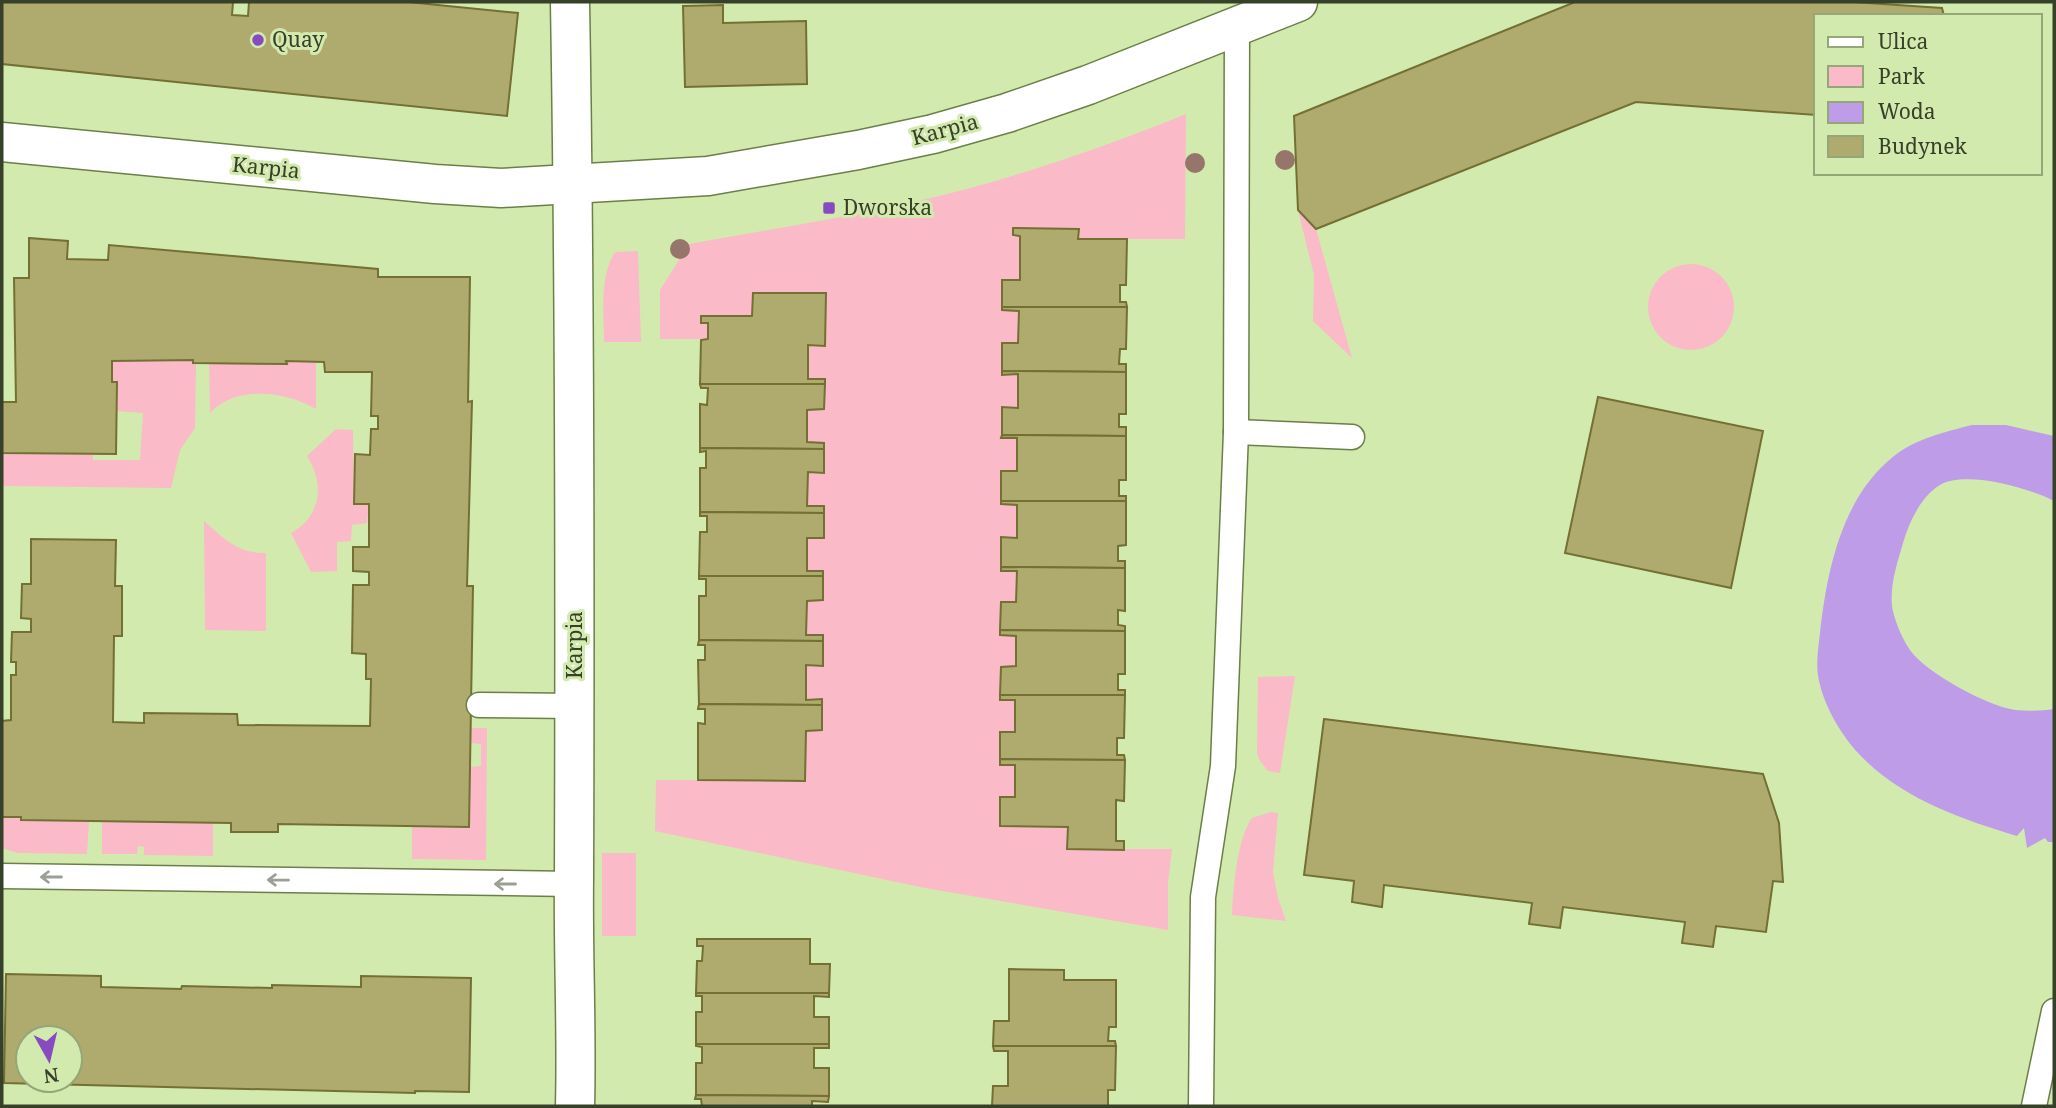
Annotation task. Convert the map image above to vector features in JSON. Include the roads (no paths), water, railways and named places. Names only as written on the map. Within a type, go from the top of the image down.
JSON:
[{"type":"street","name":"Karpia","points":[[570,2],[577,1028],[575,1106]]},
{"type":"street","name":"Karpia","points":[[2,142],[501,188],[708,176],[858,150],[933,134],[1007,113],[1088,85],[1298,2]]},
{"type":"lane","points":[[1201,1106],[1203,897],[1223,766],[1236,432],[1237,26]]},
{"type":"lane","points":[[1236,432],[1352,437]]},
{"type":"lane","points":[[479,705],[575,706]]},
{"type":"lane","points":[[2,876],[574,884]]},
{"type":"lane","points":[[2034,1106],[2054,1011]]},
{"type":"water","points":[[1972,425],[2006,425],[2054,436],[2054,501],[1997,482],[1965,479],[1940,485],[1921,503],[1908,527],[1895,574],[1892,606],[1900,632],[1910,650],[1922,663],[1944,679],[1983,700],[2006,708],[2030,711],[2054,709],[2054,842],[2048,842],[2045,838],[2027,848],[2024,828],[2017,836],[1953,814],[1912,795],[1875,769],[1853,747],[1835,722],[1818,679],[1818,652],[1827,585],[1840,536],[1861,492],[1876,473],[1903,450],[1931,436]]},
{"type":"place","name":"Quay","points":[[258,40]]},
{"type":"place","name":"Dworska","points":[[829,208]]}]
